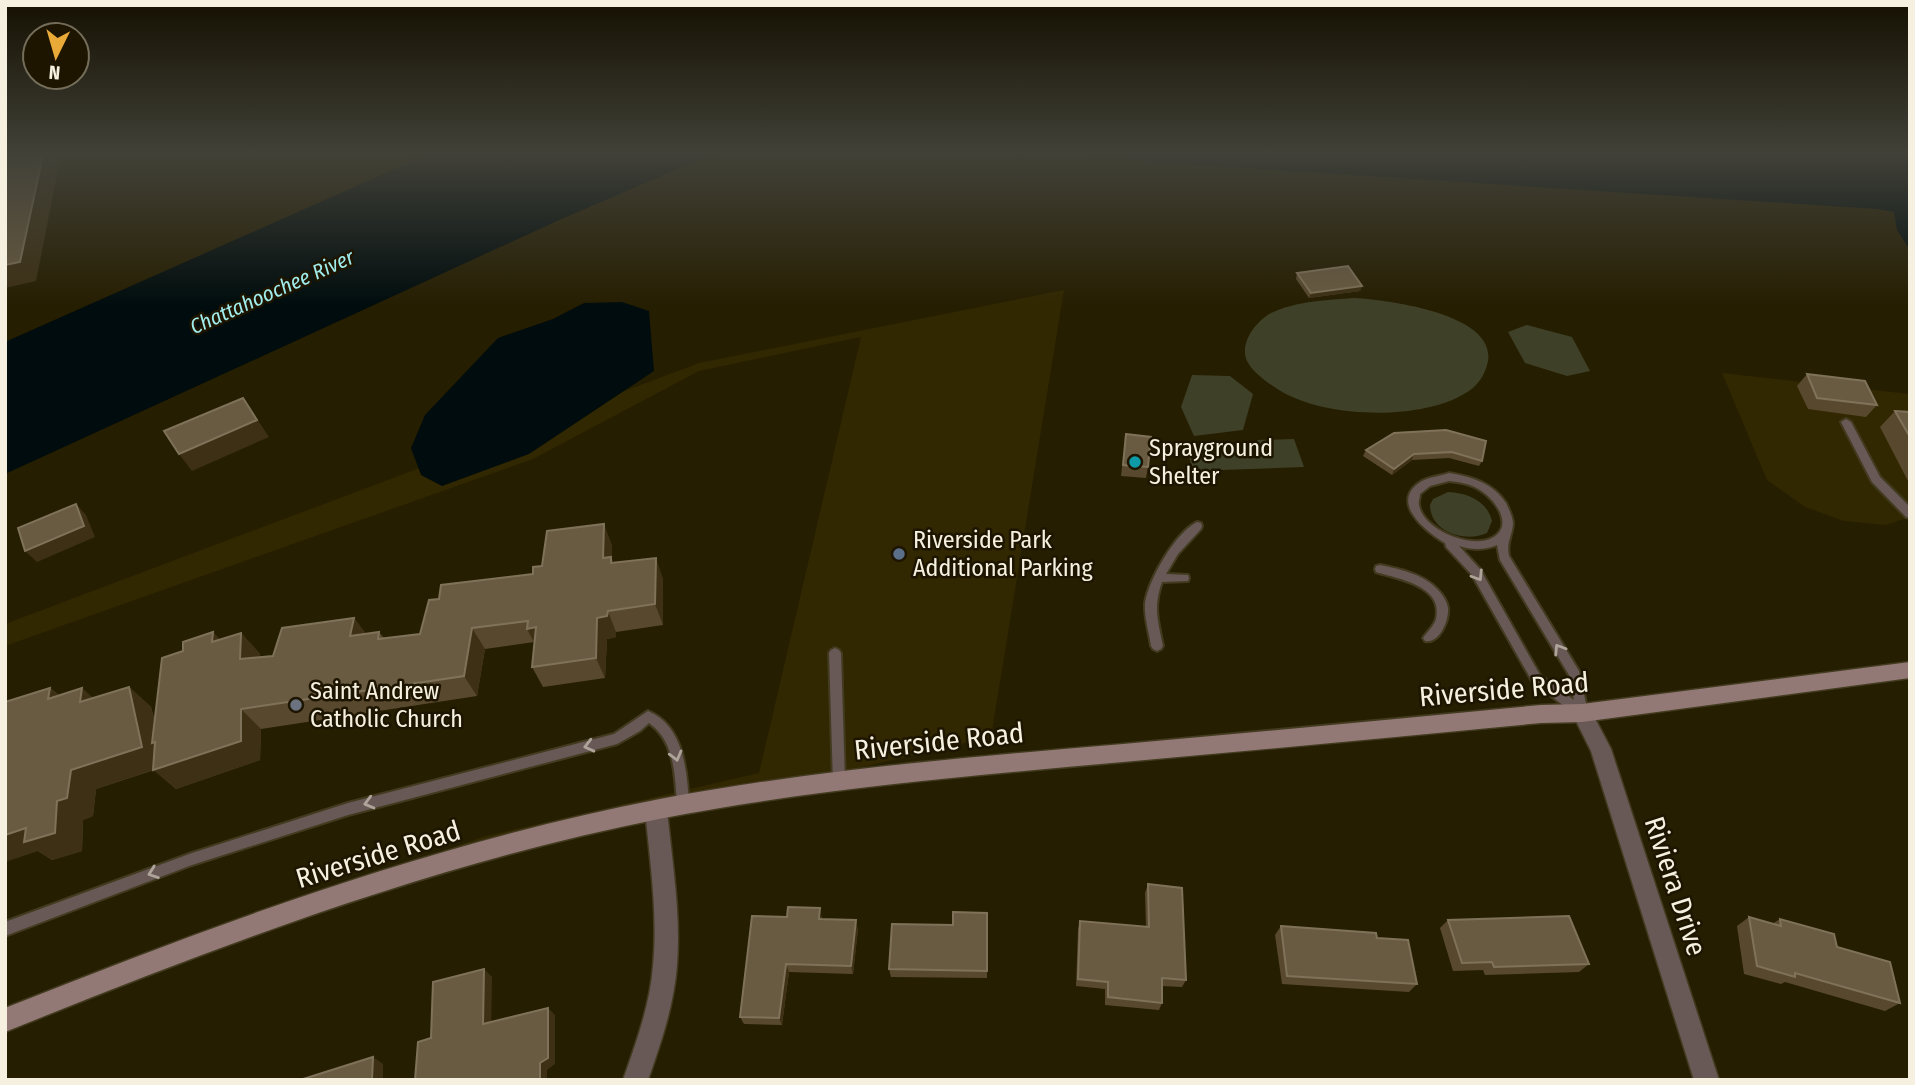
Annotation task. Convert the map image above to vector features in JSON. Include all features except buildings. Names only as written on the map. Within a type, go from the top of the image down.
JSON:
[{"type":"street","name":"Riverside Road","points":[[5,1020],[134,968],[365,887],[519,842],[683,805],[957,767],[1541,714],[1582,713],[1910,670]]},
{"type":"street","name":"Riviera Drive","points":[[1582,713],[1601,749],[1707,1080]]},
{"type":"street","points":[[635,1080],[653,1032],[665,967],[666,922],[656,810]]},
{"type":"lane","points":[[1846,422],[1876,479],[1910,514]]},
{"type":"lane","points":[[1449,477],[1485,488],[1502,503],[1509,524],[1504,534],[1504,557],[1575,674],[1582,713],[1536,678],[1476,572],[1466,559],[1423,524],[1414,510],[1413,496],[1420,486],[1432,479],[1449,477]]},
{"type":"lane","points":[[1157,646],[1151,604],[1158,578],[1173,551],[1197,526]]},
{"type":"lane","points":[[1439,536],[1459,544],[1480,546],[1494,542],[1504,534]]},
{"type":"lane","points":[[1380,569],[1407,575],[1428,586],[1441,603],[1441,620],[1429,638]]},
{"type":"lane","points":[[1158,578],[1184,578]]},
{"type":"lane","points":[[835,653],[839,782]]},
{"type":"lane","points":[[5,929],[192,859],[348,809],[617,739],[648,716],[663,728],[675,750],[683,805]]},
{"type":"shaded area","points":[[1064,290],[991,737],[722,800],[457,867],[76,998],[5,1009],[482,837],[759,773],[861,337],[699,371],[533,459],[5,646],[5,624],[699,363]]},
{"type":"shaded area","points":[[1722,373],[1910,394],[1910,517],[1886,525],[1844,521],[1805,507],[1767,480]]},
{"type":"green space","points":[[1355,298],[1436,312],[1475,331],[1486,345],[1488,361],[1483,376],[1469,391],[1445,403],[1422,409],[1371,413],[1345,411],[1298,399],[1270,384],[1257,374],[1247,361],[1245,347],[1250,333],[1271,313],[1323,300]]},
{"type":"green space","points":[[1527,325],[1572,337],[1590,371],[1567,376],[1525,363],[1508,332]]},
{"type":"green space","points":[[1192,375],[1230,376],[1253,394],[1243,430],[1194,436],[1181,407]]},
{"type":"green space","points":[[1294,439],[1304,467],[1193,471],[1188,453],[1260,451],[1257,440]]},
{"type":"green space","points":[[1448,492],[1469,496],[1486,508],[1492,521],[1487,533],[1459,536],[1450,533],[1436,522],[1430,505],[1433,499]]},
{"type":"water","name":"Chattahoochee River","points":[[312,206],[593,206],[5,474],[5,342]]},
{"type":"water","points":[[1825,206],[1910,206],[1910,250],[1897,230],[1894,212]]},
{"type":"water","points":[[622,302],[649,311],[654,371],[529,454],[442,486],[421,475],[411,448],[425,415],[498,338],[553,319],[584,303]]},
{"type":"place","name":"Sprayground Shelter","points":[[1135,462]]},
{"type":"place","name":"Riverside Park Additional Parking","points":[[899,554]]},
{"type":"place","name":"Saint Andrew Catholic Church","points":[[296,705]]}]
